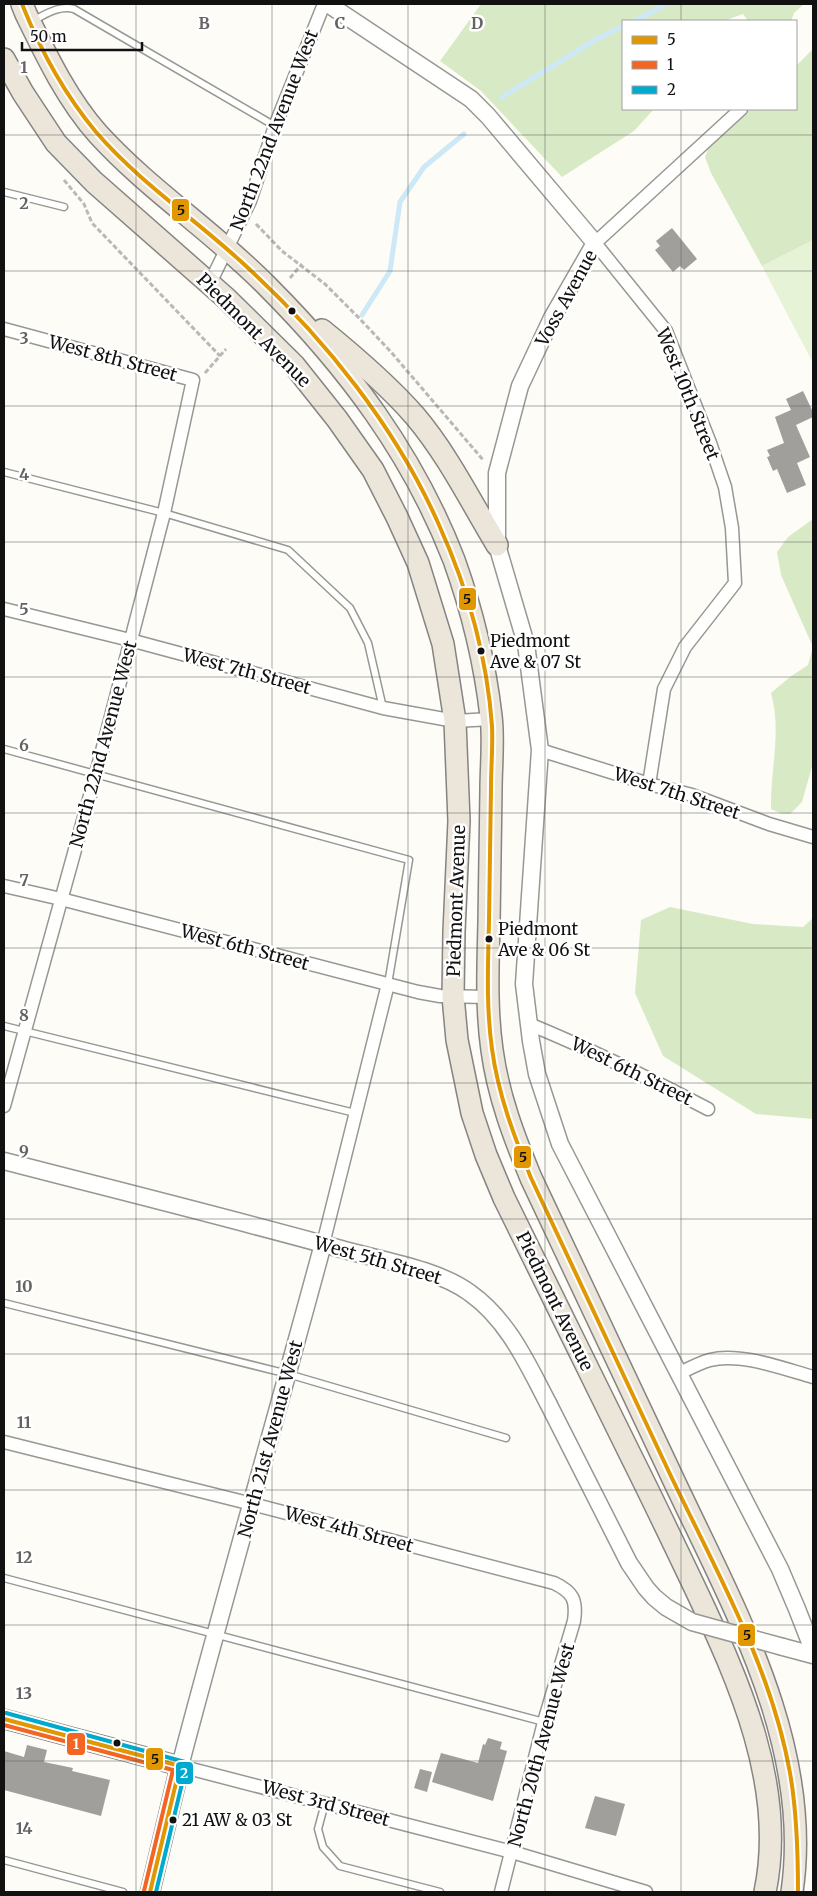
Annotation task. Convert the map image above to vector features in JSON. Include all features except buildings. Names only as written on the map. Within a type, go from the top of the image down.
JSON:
[{"type":"highway","name":"Piedmont Avenue","points":[[26,13],[64,88],[96,132],[127,162],[266,285],[330,354],[370,404],[404,456],[429,504],[454,561],[476,633],[491,718],[487,997],[495,1068],[504,1104],[531,1178],[735,1612],[768,1693],[781,1733],[790,1774],[796,1812],[796,1845]]},
{"type":"highway","name":"Piedmont Avenue","points":[[4,59],[23,93],[56,143],[94,182],[210,283],[294,365],[337,419],[373,470],[418,563],[443,644],[455,721],[459,821],[453,996],[461,1067],[472,1113],[486,1155],[504,1198],[664,1523],[729,1661],[744,1700],[767,1796],[770,1837],[765,1892]]},
{"type":"highway","points":[[266,285],[341,345],[414,416],[442,453],[498,545]]},
{"type":"highway","points":[[792,1892],[796,1845]]},
{"type":"highway","points":[[796,1845],[798,1892]]},
{"type":"main road","name":"West 3rd Street","points":[[4,1719],[180,1766]]},
{"type":"main road","name":"North 21st Avenue West","points":[[150,1892],[180,1766]]},
{"type":"street","name":"North 22nd Avenue West","points":[[210,283],[250,201],[275,126],[326,4]]},
{"type":"street","name":"West 10th Street","points":[[326,4],[470,99],[488,116],[666,331],[710,443],[725,487],[732,528],[736,583],[685,647],[664,689],[649,784]]},
{"type":"street","name":"Voss Avenue","points":[[498,545],[497,473],[520,386],[552,318],[595,243],[740,110]]},
{"type":"street","name":"West 8th Street","points":[[4,329],[193,380]]},
{"type":"street","name":"North 22nd Avenue West","points":[[4,1106],[96,774],[164,513],[193,380]]},
{"type":"street","points":[[498,545],[526,644],[540,750],[524,984],[528,1024],[537,1074],[560,1144],[780,1569],[798,1609],[813,1650]]},
{"type":"street","name":"West 7th Street","points":[[4,609],[130,640],[383,708],[455,721],[491,718]]},
{"type":"street","name":"West 7th Street","points":[[540,750],[649,784],[692,795],[769,824],[813,837]]},
{"type":"street","name":"West 6th Street","points":[[4,886],[430,994],[487,997]]},
{"type":"street","name":"North 21st Avenue West","points":[[180,1766],[214,1635],[323,1244],[388,984]]},
{"type":"street","name":"West 6th Street","points":[[528,1024],[621,1064],[708,1109]]},
{"type":"street","name":"West 5th Street","points":[[4,1161],[436,1275],[469,1292],[490,1310],[509,1332],[548,1403],[629,1563],[654,1597],[666,1608],[692,1622],[813,1655]]},
{"type":"street","points":[[678,1374],[709,1360],[724,1358],[760,1362],[813,1377]]},
{"type":"street","name":"West 4th Street","points":[[4,1442],[252,1504],[554,1583],[565,1588],[573,1598]]},
{"type":"street","name":"North 20th Avenue West","points":[[500,1892],[512,1852],[544,1722],[574,1620],[576,1607],[573,1598]]},
{"type":"street","name":"West 3rd Street","points":[[180,1766],[512,1852],[646,1892]]},
{"type":"lane","points":[[26,13],[66,7],[74,8],[275,126]]},
{"type":"lane","points":[[4,192],[64,207]]},
{"type":"lane","points":[[4,472],[164,513],[288,550],[350,608],[368,643],[383,708]]},
{"type":"lane","points":[[4,749],[409,860],[388,984]]},
{"type":"lane","points":[[4,1026],[355,1113]]},
{"type":"lane","points":[[4,1303],[288,1374],[506,1438]]},
{"type":"lane","points":[[4,1578],[544,1722]]},
{"type":"lane","points":[[324,1803],[318,1829],[323,1846],[340,1866],[440,1892]]},
{"type":"lane","points":[[4,1860],[122,1892]]},
{"type":"path","points":[[60,176],[84,204],[92,223],[220,356]]},
{"type":"path","points":[[256,224],[282,251],[302,264],[325,284],[391,352],[486,464],[497,473]]},
{"type":"path","points":[[290,278],[302,264]]},
{"type":"path","points":[[193,380],[205,372],[226,349]]},
{"type":"green space","points":[[481,4],[804,4],[794,13],[791,20],[747,20],[743,14],[727,20],[622,20],[622,110],[653,110],[634,131],[562,177],[481,91],[440,61]]},
{"type":"green space","points":[[813,49],[813,240],[762,266],[711,173],[705,157],[709,147],[749,110],[797,110],[797,65]]},
{"type":"green space","points":[[813,240],[813,363],[762,266]]},
{"type":"green space","points":[[813,519],[813,647],[781,575],[777,552],[788,537]]},
{"type":"green space","points":[[813,647],[813,763],[802,802],[790,814],[782,814],[771,809],[776,722],[771,693],[808,665]]},
{"type":"green space","points":[[670,907],[753,924],[803,927],[813,918],[813,1119],[756,1114],[663,1056],[635,993],[641,920]]},
{"type":"waterway","points":[[636,20],[667,4]]},
{"type":"waterway","points":[[502,97],[595,40],[622,26]]},
{"type":"waterway","points":[[362,315],[390,271],[400,202],[424,167],[464,134]]},
{"type":"transit line","name":"5","points":[[22,4],[54,71],[74,103],[96,132],[113,151],[150,185],[247,267],[331,354],[380,419],[402,453],[422,489],[449,549],[474,623],[486,674],[492,726],[488,1001],[492,1049],[502,1099],[531,1178],[740,1619],[770,1694],[790,1773],[797,1832],[798,1892]]},
{"type":"transit line","name":"2","points":[[6,1713],[185,1762],[186,1767],[156,1892]]},
{"type":"transit line","name":"5","points":[[4,1719],[180,1766],[150,1892]]},
{"type":"transit line","name":"1","points":[[4,1725],[173,1770],[144,1891]]},
{"type":"place","name":"Piedmont Ave & 07 St","points":[[481,651]]},
{"type":"place","name":"Piedmont Ave & 06 St","points":[[489,939]]},
{"type":"place","name":"21 AW & 03 St","points":[[173,1820]]}]
